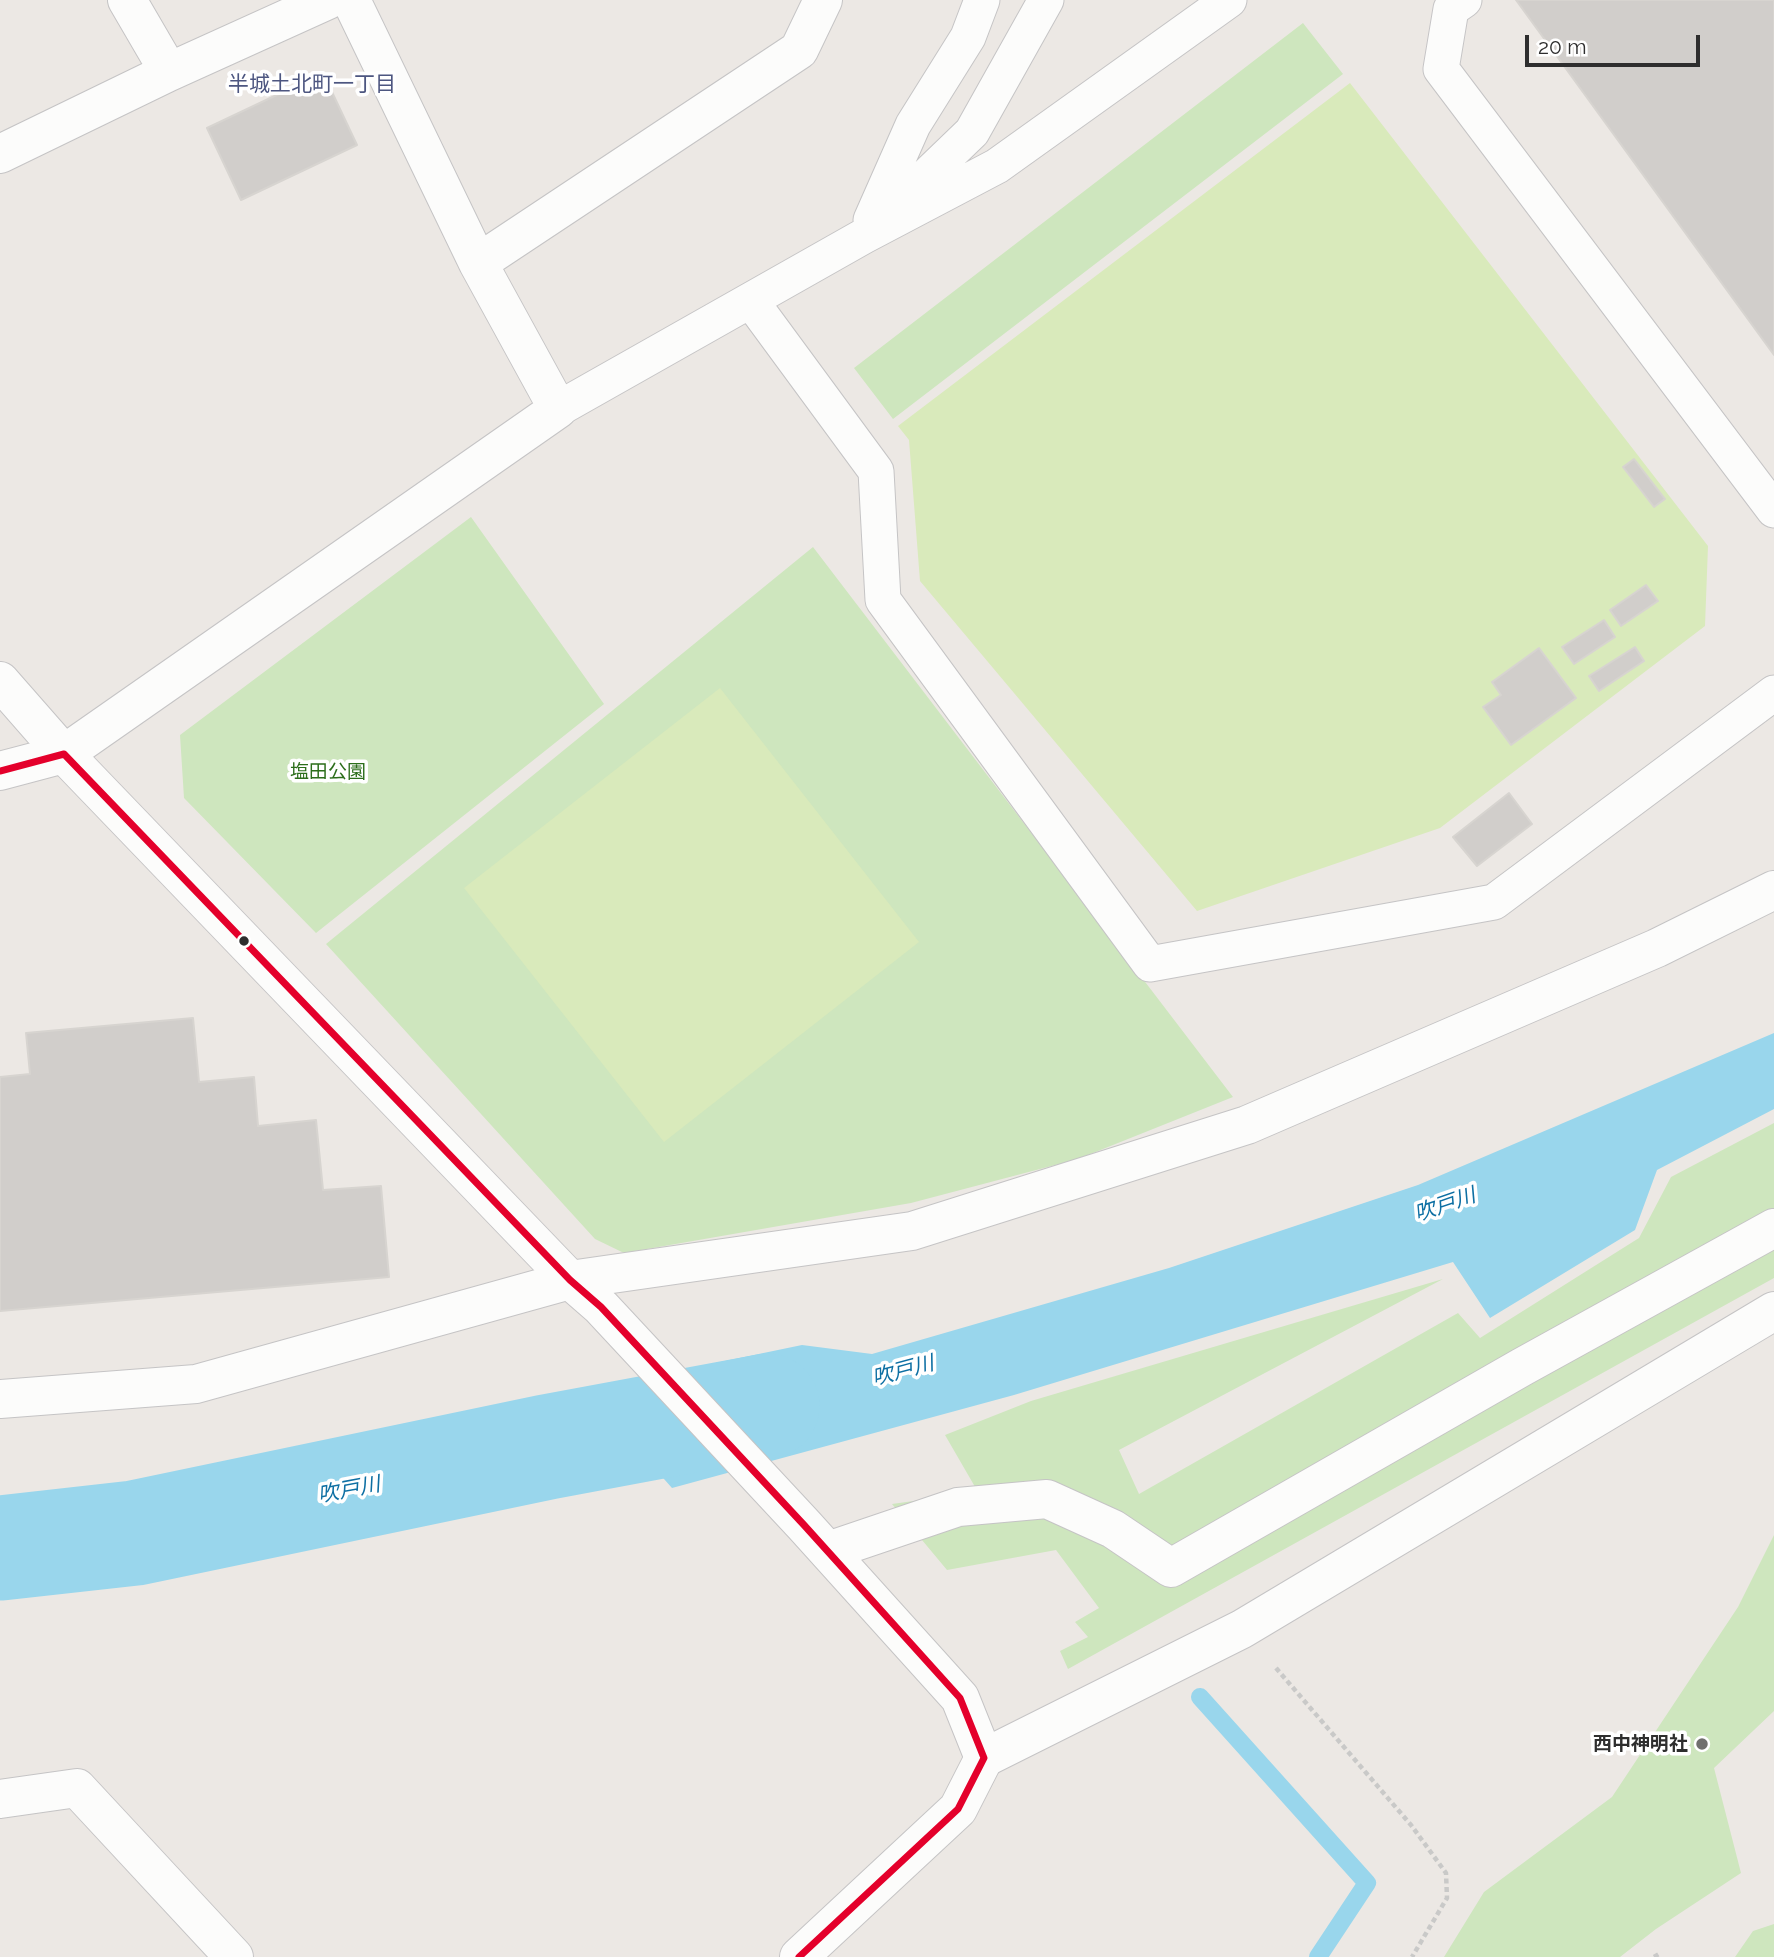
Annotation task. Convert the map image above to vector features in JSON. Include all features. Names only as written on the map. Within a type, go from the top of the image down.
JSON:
[{"type":"street","points":[[127,0],[169,72]]},
{"type":"street","points":[[0,154],[169,72],[328,0]]},
{"type":"street","points":[[0,771],[64,754],[558,409],[478,263],[351,0]]},
{"type":"street","points":[[478,263],[799,50],[823,0]]},
{"type":"street","points":[[0,681],[64,754],[570,1280],[601,1307],[816,1538],[960,1698],[984,1758]]},
{"type":"street","points":[[0,1399],[196,1384],[570,1280],[912,1231],[1247,1125],[1657,948],[1774,891]]},
{"type":"street","points":[[816,1538],[958,1507],[1047,1499],[1113,1529],[1171,1568],[1522,1367],[1774,1228]]},
{"type":"street","points":[[799,1957],[958,1808],[984,1758],[1242,1629],[1774,1311]]},
{"type":"street","points":[[0,1799],[77,1788],[234,1957]]},
{"type":"lane","points":[[864,236],[913,125],[968,37],[982,0]]},
{"type":"lane","points":[[864,236],[972,132],[1046,0]]},
{"type":"lane","points":[[558,409],[864,236],[997,166],[1229,0]]},
{"type":"lane","points":[[1464,0],[1451,9],[1441,69],[1774,510]]},
{"type":"lane","points":[[751,301],[876,471],[883,600],[1150,964],[1494,902],[1774,693]]},
{"type":"path","points":[[1242,1629],[1411,1825],[1446,1873],[1447,1898],[1412,1957]]},
{"type":"green space","points":[[1303,23],[1343,74],[893,419],[854,368]]},
{"type":"green space","points":[[1350,83],[1708,546],[1705,626],[1440,828],[1197,911],[920,581],[909,440],[898,426]]},
{"type":"green space","name":"塩田公園","points":[[471,517],[604,704],[316,933],[184,798],[180,735]]},
{"type":"green space","points":[[813,547],[1233,1097],[1078,1159],[911,1203],[624,1253],[595,1239],[326,944]]},
{"type":"green space","points":[[720,688],[919,942],[664,1142],[464,888]]},
{"type":"green space","points":[[1774,1123],[1774,1278],[1068,1669],[1060,1651],[1088,1637],[1075,1622],[1099,1608],[1056,1550],[947,1570],[892,1504],[978,1492],[945,1435],[1031,1401],[1443,1279],[1119,1450],[1139,1494],[1458,1313],[1480,1338],[1639,1238],[1671,1177]]},
{"type":"green space","name":"西中神明社","points":[[1774,1535],[1774,1711],[1714,1768],[1741,1873],[1656,1929],[1620,1957],[1444,1957],[1484,1892],[1612,1797],[1738,1607]]},
{"type":"green space","points":[[1774,1924],[1774,1957],[1735,1957],[1753,1931]]},
{"type":"water","points":[[1774,1033],[1774,1109],[1657,1170],[1635,1230],[1490,1318],[1453,1262],[1014,1395],[672,1488],[585,1390],[802,1345],[872,1354],[1169,1268],[1418,1185]]},
{"type":"building","points":[[1516,0],[1774,0],[1774,355]]},
{"type":"building","points":[[323,73],[357,145],[241,200],[207,128]]},
{"type":"building","points":[[1634,459],[1665,499],[1654,507],[1623,467]]},
{"type":"building","points":[[1646,585],[1658,601],[1621,626],[1610,610]]},
{"type":"building","points":[[1604,620],[1615,637],[1574,664],[1562,647]]},
{"type":"building","points":[[1635,647],[1644,661],[1599,691],[1589,676]]},
{"type":"building","points":[[1539,648],[1576,698],[1511,745],[1483,707],[1501,695],[1492,682]]},
{"type":"building","points":[[1509,793],[1532,824],[1477,866],[1453,837]]},
{"type":"building","points":[[193,1018],[199,1082],[254,1077],[258,1126],[316,1120],[323,1190],[381,1186],[389,1277],[0,1311],[0,1077],[30,1074],[26,1033]]},
{"type":"waterway","name":"吹戸川","points":[[0,1548],[135,1533],[547,1447],[767,1406]]},
{"type":"waterway","points":[[1200,1697],[1367,1883],[1318,1957]]},
{"type":"transit line","points":[[0,771],[64,754],[570,1280],[601,1307],[960,1698],[984,1758],[958,1809],[799,1957]]},
{"type":"place","name":"西中神明社","points":[[1702,1744]]},
{"type":"district","name":"半城土北町一丁目","points":[[312,85]]}]
